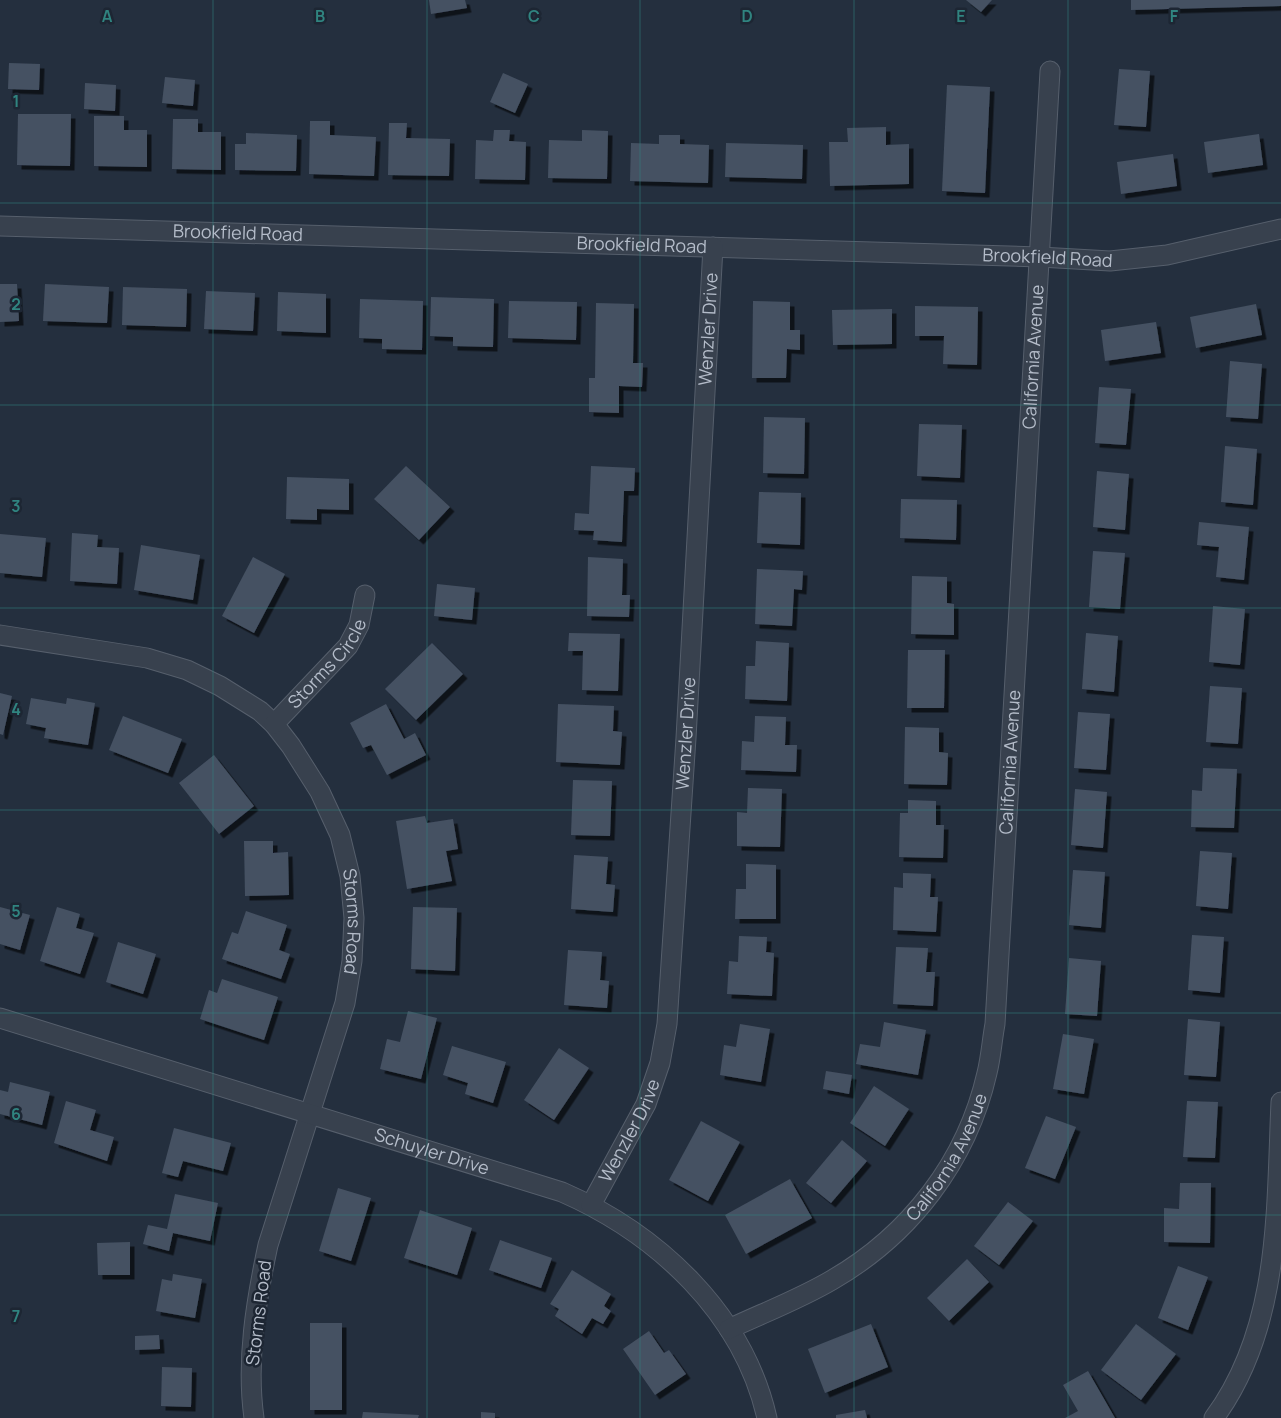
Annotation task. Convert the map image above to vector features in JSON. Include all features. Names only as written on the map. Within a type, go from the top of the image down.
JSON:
[{"type":"street","name":"California Avenue","points":[[729,1329],[831,1281],[864,1260],[898,1231],[931,1195],[954,1159],[975,1114],[987,1072],[995,1024],[1050,71]]},
{"type":"street","name":"Brookfield Road","points":[[0,226],[1040,257],[1110,261],[1167,255],[1281,229]]},
{"type":"street","name":"Wenzler Drive","points":[[591,1205],[646,1104],[660,1063],[666,1024],[686,738],[713,247]]},
{"type":"street","name":"Storms Circle","points":[[274,724],[348,646],[359,625],[366,595]]},
{"type":"street","name":"Storms Road","points":[[0,635],[147,658],[187,670],[220,686],[260,711],[274,724],[291,746],[320,792],[340,835],[350,876],[354,918],[352,961],[345,1003],[268,1245],[260,1281],[253,1344],[252,1401],[254,1418]]},
{"type":"street","name":"Schuyler Drive","points":[[0,1018],[562,1192],[591,1205],[631,1228],[662,1252],[695,1284],[729,1329],[751,1369],[767,1418]]},
{"type":"street","points":[[1214,1418],[1246,1365],[1261,1326],[1271,1284],[1281,1102]]},
{"type":"building","points":[[429,0],[465,0],[467,8],[431,14]]},
{"type":"building","points":[[966,0],[992,0],[981,12]]},
{"type":"building","points":[[1131,0],[1281,0],[1281,6],[1131,10]]},
{"type":"building","points":[[9,63],[40,64],[39,90],[8,89]]},
{"type":"building","points":[[1119,69],[1150,71],[1146,127],[1114,125]]},
{"type":"building","points":[[503,73],[528,84],[515,113],[490,102]]},
{"type":"building","points":[[165,77],[195,80],[193,106],[162,103]]},
{"type":"building","points":[[85,83],[116,85],[115,111],[84,109]]},
{"type":"building","points":[[947,85],[990,87],[985,193],[942,191]]},
{"type":"building","points":[[18,114],[71,114],[70,166],[17,165]]},
{"type":"building","points":[[94,116],[124,116],[124,130],[147,130],[147,167],[94,166]]},
{"type":"building","points":[[173,119],[198,119],[198,132],[221,132],[221,170],[172,169]]},
{"type":"building","points":[[310,121],[330,121],[330,135],[376,137],[374,176],[309,174]]},
{"type":"building","points":[[389,123],[407,123],[406,138],[450,139],[449,176],[388,175]]},
{"type":"building","points":[[886,127],[886,145],[909,144],[909,184],[830,186],[829,142],[848,142],[847,128]]},
{"type":"building","points":[[494,130],[510,130],[509,141],[526,142],[525,180],[475,179],[476,140],[493,141]]},
{"type":"building","points":[[582,130],[608,131],[607,179],[548,178],[549,140],[582,141]]},
{"type":"building","points":[[246,133],[297,135],[296,171],[235,170],[235,144],[246,144]]},
{"type":"building","points":[[1259,134],[1263,165],[1208,173],[1204,142]]},
{"type":"building","points":[[659,135],[680,135],[680,144],[709,145],[708,183],[630,181],[631,143],[659,144]]},
{"type":"building","points":[[726,143],[803,145],[802,179],[725,177]]},
{"type":"building","points":[[1173,154],[1177,186],[1121,194],[1117,162]]},
{"type":"building","points":[[0,284],[17,284],[19,321],[0,322]]},
{"type":"building","points":[[45,284],[109,287],[107,323],[43,321]]},
{"type":"building","points":[[123,287],[187,289],[186,327],[122,325]]},
{"type":"building","points":[[206,291],[255,293],[253,331],[204,329]]},
{"type":"building","points":[[278,292],[326,294],[326,333],[277,331]]},
{"type":"building","points":[[431,297],[494,299],[493,347],[453,346],[453,337],[430,336]]},
{"type":"building","points":[[360,299],[423,301],[422,350],[382,349],[382,339],[359,338]]},
{"type":"building","points":[[509,301],[577,302],[576,340],[508,338]]},
{"type":"building","points":[[753,301],[790,302],[790,330],[800,330],[800,350],[787,349],[786,378],[752,378]]},
{"type":"building","points":[[596,303],[634,304],[633,363],[643,363],[642,387],[619,386],[619,413],[589,412],[589,378],[595,378]]},
{"type":"building","points":[[1256,304],[1262,335],[1196,348],[1190,317]]},
{"type":"building","points":[[915,306],[978,307],[977,365],[943,364],[944,336],[915,336]]},
{"type":"building","points":[[892,309],[892,344],[833,345],[832,310]]},
{"type":"building","points":[[1156,322],[1161,353],[1105,361],[1101,330]]},
{"type":"building","points":[[1230,361],[1262,364],[1258,419],[1226,417]]},
{"type":"building","points":[[1099,387],[1131,389],[1126,445],[1095,443]]},
{"type":"building","points":[[764,417],[805,418],[804,474],[763,473]]},
{"type":"building","points":[[919,424],[962,425],[960,478],[917,476]]},
{"type":"building","points":[[1225,446],[1257,449],[1253,505],[1221,502]]},
{"type":"building","points":[[406,466],[450,507],[419,540],[374,499]]},
{"type":"building","points":[[591,466],[635,468],[634,491],[624,491],[622,542],[593,540],[594,531],[574,530],[575,513],[589,514]]},
{"type":"building","points":[[1097,471],[1129,474],[1125,530],[1093,527]]},
{"type":"building","points":[[287,477],[349,479],[349,510],[317,509],[317,520],[286,519]]},
{"type":"building","points":[[759,492],[801,493],[800,545],[757,543]]},
{"type":"building","points":[[901,499],[957,500],[956,540],[900,538]]},
{"type":"building","points":[[1199,522],[1249,527],[1244,580],[1216,577],[1219,547],[1197,545]]},
{"type":"building","points":[[72,533],[98,535],[97,547],[119,548],[117,584],[70,581]]},
{"type":"building","points":[[0,534],[46,538],[42,577],[0,573]]},
{"type":"building","points":[[141,545],[200,555],[193,600],[134,590]]},
{"type":"building","points":[[1093,551],[1125,553],[1120,609],[1089,607]]},
{"type":"building","points":[[253,557],[285,574],[254,633],[222,616]]},
{"type":"building","points":[[588,557],[623,559],[622,595],[630,595],[629,617],[587,616]]},
{"type":"building","points":[[757,569],[803,571],[802,590],[794,589],[792,626],[755,624]]},
{"type":"building","points":[[912,576],[947,577],[947,603],[954,604],[954,635],[911,634]]},
{"type":"building","points":[[437,584],[475,588],[472,620],[434,616]]},
{"type":"building","points":[[1213,606],[1245,609],[1240,665],[1209,662]]},
{"type":"building","points":[[569,633],[620,634],[618,691],[582,690],[583,651],[568,651]]},
{"type":"building","points":[[1086,633],[1118,636],[1114,692],[1082,689]]},
{"type":"building","points":[[756,641],[789,643],[787,701],[745,699],[746,666],[755,666]]},
{"type":"building","points":[[432,643],[463,674],[416,720],[385,689]]},
{"type":"building","points":[[908,650],[945,650],[944,708],[907,708]]},
{"type":"building","points":[[1210,686],[1242,688],[1238,744],[1206,742]]},
{"type":"building","points":[[0,693],[12,696],[3,735],[0,734]]},
{"type":"building","points":[[31,698],[66,704],[67,698],[95,703],[88,745],[44,738],[46,728],[26,724]]},
{"type":"building","points":[[386,704],[404,739],[415,733],[426,755],[387,775],[371,745],[363,748],[350,723]]},
{"type":"building","points":[[558,704],[614,706],[613,731],[622,732],[620,765],[556,762]]},
{"type":"building","points":[[1078,712],[1110,714],[1106,770],[1074,768]]},
{"type":"building","points":[[123,716],[182,739],[168,773],[109,750]]},
{"type":"building","points":[[755,716],[786,717],[785,745],[797,745],[796,772],[741,770],[742,741],[754,742]]},
{"type":"building","points":[[905,727],[939,728],[939,752],[948,753],[947,785],[904,784]]},
{"type":"building","points":[[214,755],[254,806],[219,834],[179,783]]},
{"type":"building","points":[[1203,768],[1237,769],[1234,828],[1191,827],[1192,790],[1202,791]]},
{"type":"building","points":[[573,780],[612,781],[610,836],[571,835]]},
{"type":"building","points":[[748,788],[782,789],[780,847],[737,846],[737,812],[747,813]]},
{"type":"building","points":[[1075,789],[1107,792],[1103,848],[1071,845]]},
{"type":"building","points":[[908,800],[936,801],[936,825],[944,825],[943,858],[899,857],[900,813],[908,813]]},
{"type":"building","points":[[425,816],[427,823],[453,819],[458,849],[446,851],[452,881],[407,889],[396,821]]},
{"type":"building","points":[[244,841],[273,841],[273,853],[288,852],[289,895],[245,896]]},
{"type":"building","points":[[1200,851],[1232,853],[1228,909],[1196,906]]},
{"type":"building","points":[[574,855],[608,857],[606,884],[615,885],[613,912],[571,909]]},
{"type":"building","points":[[746,864],[776,865],[776,919],[735,919],[736,889],[746,889]]},
{"type":"building","points":[[1073,870],[1105,872],[1101,928],[1069,925]]},
{"type":"building","points":[[903,873],[931,874],[930,897],[938,897],[936,932],[893,930],[894,887],[903,888]]},
{"type":"building","points":[[0,907],[30,915],[20,950],[0,944]]},
{"type":"building","points":[[57,907],[80,914],[76,928],[94,933],[80,974],[40,961]]},
{"type":"building","points":[[413,907],[457,908],[455,971],[411,969]]},
{"type":"building","points":[[246,911],[287,925],[279,950],[290,954],[281,979],[222,959],[232,932],[238,934]]},
{"type":"building","points":[[1192,935],[1224,937],[1220,993],[1188,990]]},
{"type":"building","points":[[739,936],[767,937],[766,952],[774,953],[772,996],[727,994],[729,961],[738,962]]},
{"type":"building","points":[[118,942],[156,954],[143,994],[106,982]]},
{"type":"building","points":[[896,947],[928,948],[926,972],[935,972],[933,1006],[893,1004]]},
{"type":"building","points":[[568,950],[602,952],[600,980],[609,981],[607,1008],[564,1005]]},
{"type":"building","points":[[1069,958],[1101,961],[1097,1016],[1065,1014]]},
{"type":"building","points":[[222,979],[278,997],[264,1040],[200,1019],[209,990],[217,993]]},
{"type":"building","points":[[408,1011],[437,1018],[421,1079],[380,1069],[387,1039],[400,1042]]},
{"type":"building","points":[[1188,1019],[1220,1022],[1216,1077],[1184,1075]]},
{"type":"building","points":[[884,1022],[926,1030],[918,1075],[856,1064],[860,1044],[880,1047]]},
{"type":"building","points":[[740,1024],[770,1029],[761,1082],[720,1075],[724,1045],[736,1047]]},
{"type":"building","points":[[1063,1034],[1094,1039],[1084,1094],[1053,1089]]},
{"type":"building","points":[[452,1046],[506,1062],[493,1103],[465,1094],[468,1083],[443,1075]]},
{"type":"building","points":[[559,1048],[589,1068],[554,1120],[524,1100]]},
{"type":"building","points":[[826,1071],[852,1075],[849,1094],[823,1089]]},
{"type":"building","points":[[10,1082],[50,1092],[42,1125],[0,1114],[0,1090],[8,1092]]},
{"type":"building","points":[[874,1086],[909,1109],[885,1146],[850,1123]]},
{"type":"building","points":[[66,1101],[96,1110],[90,1130],[114,1137],[107,1161],[54,1143]]},
{"type":"building","points":[[1187,1101],[1218,1102],[1215,1158],[1183,1157]]},
{"type":"building","points":[[1046,1116],[1076,1127],[1055,1179],[1025,1168]]},
{"type":"building","points":[[701,1121],[740,1142],[708,1201],[669,1180]]},
{"type":"building","points":[[174,1128],[231,1143],[223,1171],[183,1161],[178,1177],[162,1173]]},
{"type":"building","points":[[842,1140],[867,1161],[831,1203],[806,1183]]},
{"type":"building","points":[[790,1179],[812,1218],[746,1254],[725,1215]]},
{"type":"building","points":[[1180,1183],[1211,1183],[1210,1243],[1164,1242],[1164,1208],[1179,1209]]},
{"type":"building","points":[[338,1188],[371,1198],[351,1261],[319,1251]]},
{"type":"building","points":[[175,1194],[218,1203],[210,1241],[173,1233],[169,1251],[143,1244],[148,1225],[167,1229]]},
{"type":"building","points":[[1008,1202],[1033,1221],[999,1265],[974,1246]]},
{"type":"building","points":[[420,1210],[472,1228],[457,1275],[404,1258]]},
{"type":"building","points":[[500,1240],[552,1258],[541,1288],[489,1270]]},
{"type":"building","points":[[130,1242],[130,1275],[98,1275],[97,1243]]},
{"type":"building","points":[[967,1259],[989,1282],[949,1321],[927,1298]]},
{"type":"building","points":[[1178,1266],[1208,1277],[1188,1330],[1158,1318]]},
{"type":"building","points":[[572,1270],[611,1294],[604,1306],[611,1311],[603,1324],[592,1318],[582,1334],[555,1316],[559,1309],[550,1304]]},
{"type":"building","points":[[173,1274],[202,1279],[195,1318],[156,1311],[162,1279],[172,1281]]},
{"type":"building","points":[[310,1323],[342,1323],[342,1410],[310,1410]]},
{"type":"building","points":[[871,1324],[888,1367],[825,1393],[808,1349]]},
{"type":"building","points":[[1136,1324],[1176,1354],[1141,1400],[1101,1370]]},
{"type":"building","points":[[649,1331],[664,1353],[669,1350],[686,1374],[655,1395],[623,1349]]},
{"type":"building","points":[[159,1335],[160,1349],[135,1350],[135,1336]]},
{"type":"building","points":[[162,1367],[192,1368],[191,1407],[161,1406]]},
{"type":"building","points":[[1088,1371],[1115,1418],[1065,1418],[1078,1411],[1063,1385]]},
{"type":"building","points":[[865,1410],[867,1418],[836,1418],[836,1415]]},
{"type":"building","points":[[363,1412],[419,1415],[418,1418],[362,1418]]},
{"type":"building","points":[[481,1412],[495,1413],[495,1418],[481,1418]]}]
